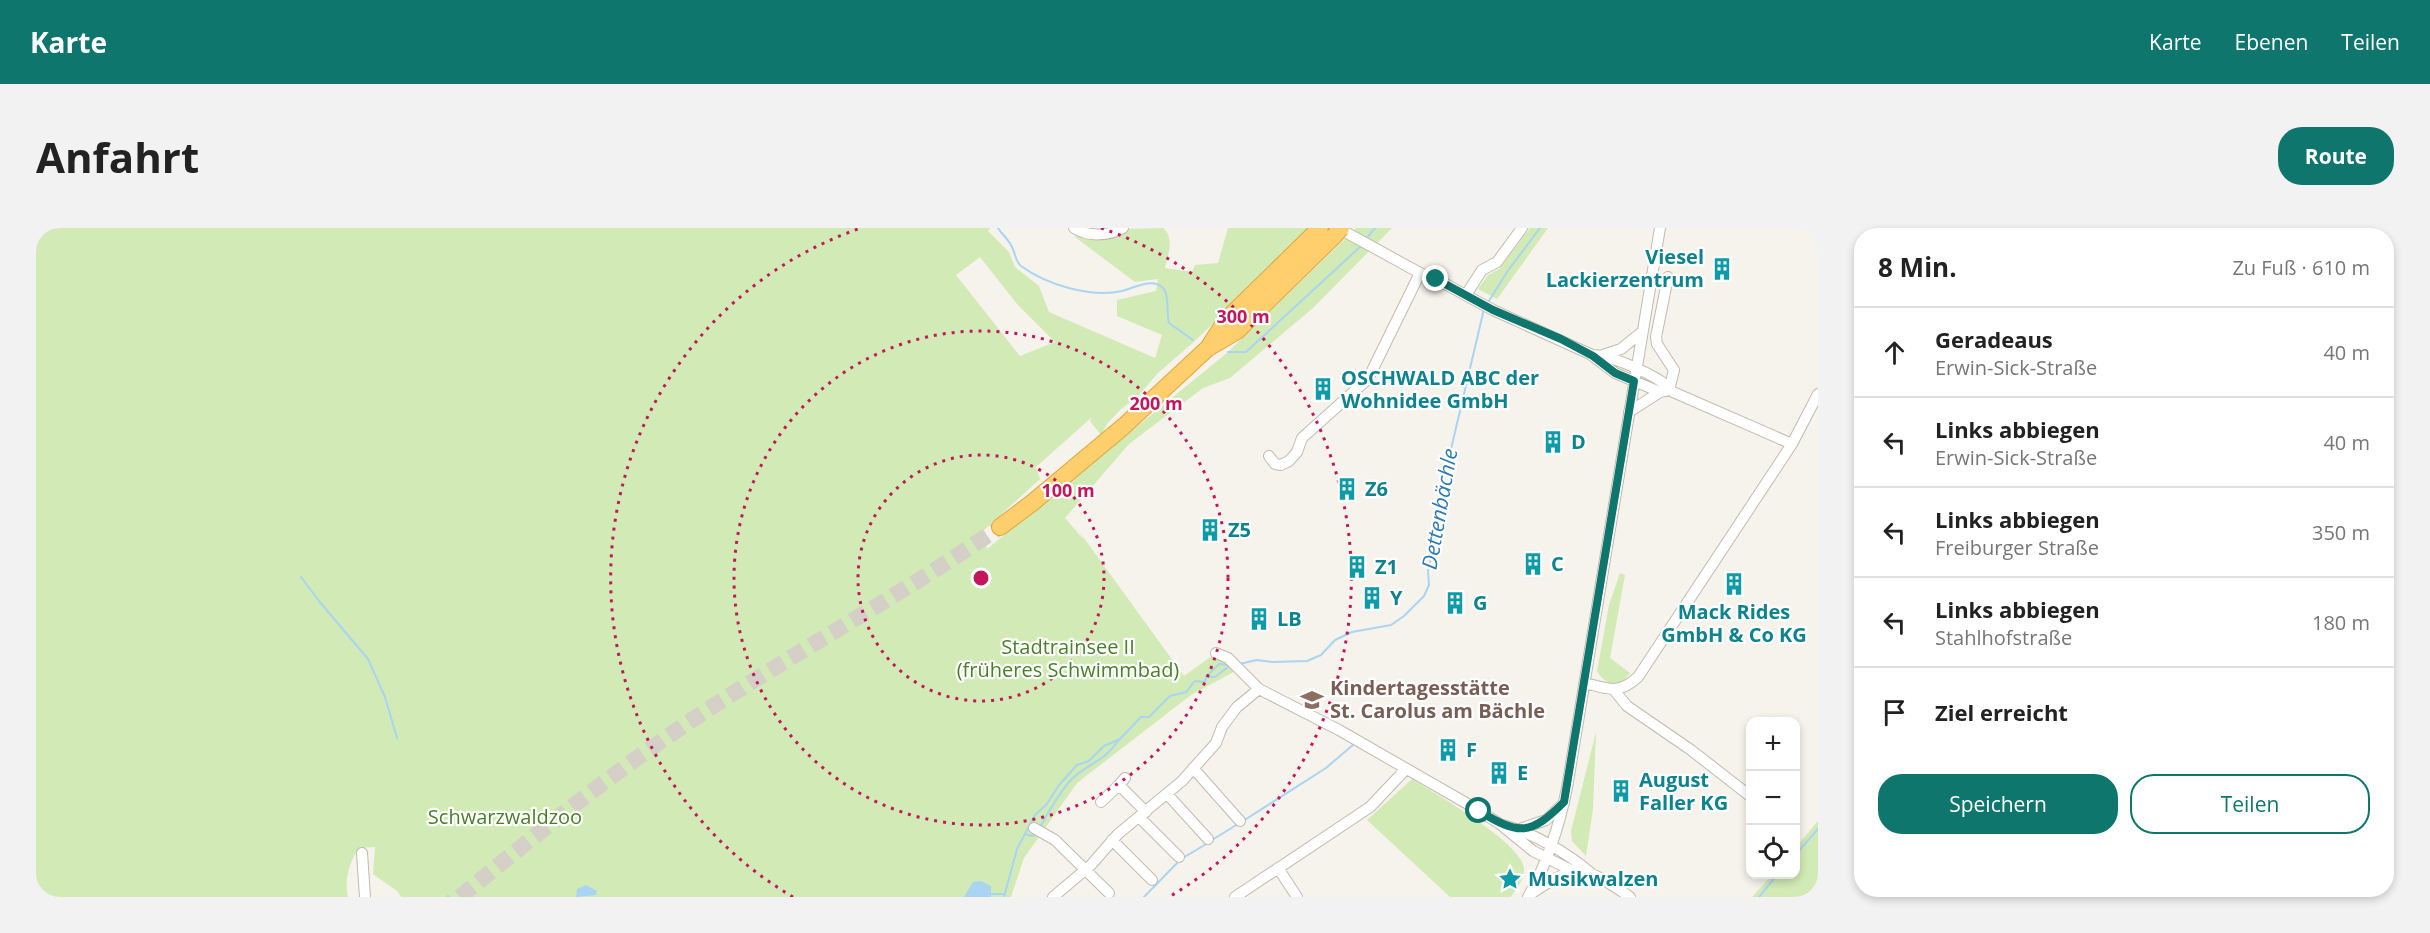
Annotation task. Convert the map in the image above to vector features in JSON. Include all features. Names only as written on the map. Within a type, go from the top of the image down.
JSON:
[{"type":"highway","points":[[1000,527],[1124,426],[1208,348],[1237,331],[1338,231]]},
{"type":"street","points":[[1074,228],[1088,233],[1103,234],[1123,228]]},
{"type":"street","points":[[1466,295],[1482,270],[1497,262],[1522,228]]},
{"type":"street","points":[[1529,896],[1552,846],[1564,802],[1660,228]]},
{"type":"street","points":[[1338,231],[1369,244],[1493,310],[1636,369],[1664,383],[1665,391]]},
{"type":"street","points":[[1269,456],[1275,464],[1281,465],[1289,461],[1297,452],[1302,438],[1368,379],[1420,273]]},
{"type":"street","points":[[1629,412],[1665,391],[1674,370],[1657,344],[1656,337],[1668,277]]},
{"type":"street","points":[[1598,355],[1621,349],[1642,332]]},
{"type":"street","points":[[1598,355],[1604,366],[1634,381],[1665,391],[1792,444]]},
{"type":"street","points":[[1585,683],[1614,690],[1623,689],[1638,677],[1792,444],[1818,394]]},
{"type":"street","points":[[1216,652],[1228,658],[1259,689],[1340,731],[1500,824],[1525,845],[1547,859],[1573,871],[1595,876]]},
{"type":"street","points":[[1053,897],[1086,869],[1112,840],[1167,794],[1193,768],[1216,743],[1222,727],[1232,714],[1259,689]]},
{"type":"street","points":[[1614,690],[1627,705],[1691,750],[1746,793]]},
{"type":"street","points":[[1193,768],[1239,821]]},
{"type":"street","points":[[1235,897],[1370,807],[1406,769]]},
{"type":"street","points":[[1101,802],[1122,782],[1142,814],[1179,857]]},
{"type":"street","points":[[1167,794],[1208,839]]},
{"type":"street","points":[[1520,829],[1546,820],[1564,802]]},
{"type":"street","points":[[1500,824],[1520,829],[1565,852],[1595,876],[1630,897]]},
{"type":"street","points":[[1034,828],[1055,840],[1109,893]]},
{"type":"street","points":[[1112,840],[1152,880]]},
{"type":"street","points":[[362,853],[365,897]]},
{"type":"street","points":[[1278,868],[1297,897]]},
{"type":"street","points":[[1529,896],[1557,876],[1573,871]]},
{"type":"green space","points":[[36,228],[990,228],[988,231],[1009,252],[1015,267],[1039,286],[1049,312],[1155,358],[1162,335],[1117,316],[1117,300],[1156,291],[1158,279],[1135,282],[1075,237],[1077,230],[1163,228],[1170,242],[1165,268],[1192,272],[1195,265],[1218,263],[1228,228],[1311,228],[1196,340],[1158,373],[1138,396],[1120,410],[1107,424],[1101,435],[1090,421],[1092,417],[1036,467],[1040,479],[984,530],[987,549],[1228,352],[1356,228],[1392,228],[1313,308],[1230,378],[1203,388],[1129,444],[1065,518],[1085,541],[1076,527],[1184,676],[1220,650],[1239,669],[1191,695],[1077,783],[1024,858],[1011,897],[401,897],[397,891],[373,874],[375,847],[359,848],[355,853],[347,878],[348,897],[36,897]],"holes":[[[980,257],[1017,304],[1055,342],[1020,356],[956,275]]]},
{"type":"green space","points":[[1530,228],[1548,228],[1497,299],[1478,289],[1488,275],[1499,269]]},
{"type":"green space","points":[[1620,573],[1625,575],[1610,658],[1630,673],[1621,684],[1613,684],[1607,682],[1597,671],[1609,605]]},
{"type":"green space","points":[[1596,732],[1593,809],[1586,856],[1572,841],[1571,831]]},
{"type":"green space","points":[[1412,779],[1476,819],[1520,858],[1524,868],[1523,876],[1511,897],[1450,897],[1367,820]]},
{"type":"green space","points":[[1818,821],[1818,897],[1752,897],[1768,879],[1800,879],[1800,842]]},
{"type":"water","points":[[981,881],[991,886],[991,897],[964,897],[973,882]]},
{"type":"water","points":[[586,885],[597,891],[596,895],[576,897],[577,889]]},
{"type":"waterway","points":[[998,228],[1011,245],[1019,264],[1056,284],[1097,293],[1110,293],[1137,286],[1158,284],[1166,294],[1169,323],[1193,340]]},
{"type":"waterway","points":[[1366,239],[1375,228]]},
{"type":"waterway","name":"Dettenbächle","points":[[1487,304],[1507,272],[1540,228]]},
{"type":"waterway","points":[[1228,352],[1246,352],[1361,246]]},
{"type":"waterway","name":"Dettenbächle","points":[[1239,664],[1257,660],[1307,661],[1321,655],[1335,640],[1352,632],[1391,625],[1404,616],[1424,596],[1429,585],[1428,571],[1435,542],[1443,483],[1484,309]]},
{"type":"waterway","points":[[301,577],[368,659],[385,697],[397,738]]},
{"type":"waterway","name":"Dettenbächle","points":[[1004,897],[1017,849],[1035,815],[1047,804],[1059,785],[1077,765],[1089,761],[1104,746],[1120,739],[1141,717],[1149,717],[1170,696],[1186,692],[1195,681],[1205,682],[1206,677],[1219,664],[1228,665]]},
{"type":"waterway","name":"Dettenbächle","points":[[1206,677],[1215,677],[1229,666]]},
{"type":"waterway","name":"Dettenbächle","points":[[1040,827],[1071,780],[1103,757],[1119,740]]},
{"type":"waterway","points":[[1243,821],[1326,768],[1354,744]]},
{"type":"waterway","points":[[1212,840],[1238,824]]},
{"type":"waterway","points":[[1800,849],[1818,829]]},
{"type":"waterway","points":[[1025,834],[1035,835]]},
{"type":"waterway","points":[[1144,897],[1181,859],[1208,843]]},
{"type":"waterway","points":[[1759,897],[1774,879]]},
{"type":"waterway","points":[[991,894],[1005,894]]},
{"type":"tunnel","points":[[460,897],[574,806],[692,720],[924,577],[1000,527]]},
{"type":"place","name":"Viesel Lackierzentrum","points":[[1722,269]]},
{"type":"place","name":"OSCHWALD ABC der Wohnidee GmbH","points":[[1323,389]]},
{"type":"place","name":"D","points":[[1553,442]]},
{"type":"place","name":"Z6","points":[[1347,489]]},
{"type":"place","name":"Z5","points":[[1210,530]]},
{"type":"place","name":"C","points":[[1533,564]]},
{"type":"place","name":"Z1","points":[[1357,567]]},
{"type":"place","name":"Mack Rides GmbH & Co KG","points":[[1734,584]]},
{"type":"place","name":"Y","points":[[1372,598]]},
{"type":"place","name":"G","points":[[1455,603]]},
{"type":"place","name":"LB","points":[[1259,619]]},
{"type":"place","name":"Kindertagesstätte St. Carolus am Bächle","points":[[1312,700]]},
{"type":"place","name":"F","points":[[1448,750]]},
{"type":"place","name":"E","points":[[1499,773]]},
{"type":"place","name":"August Faller KG","points":[[1621,791]]},
{"type":"place","name":"Musikwalzen","points":[[1510,879]]},
{"type":"route","points":[[1436,279],[1493,310],[1561,339],[1593,356],[1615,373],[1634,381],[1575,747],[1564,802],[1546,820],[1520,829],[1500,824],[1479,811]]},
{"type":"park label","name":"Stadtrainsee II (früheres Schwimmbad)","points":[[1068,658]]},
{"type":"park label","name":"Schwarzwaldzoo","points":[[505,817]]}]
